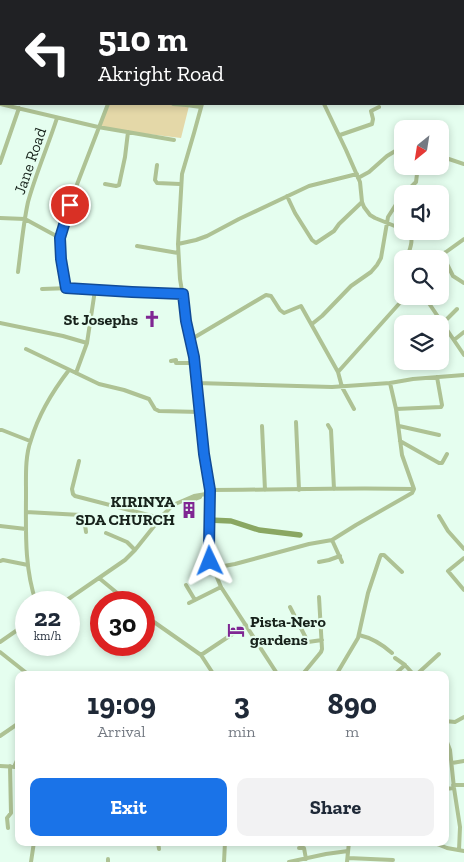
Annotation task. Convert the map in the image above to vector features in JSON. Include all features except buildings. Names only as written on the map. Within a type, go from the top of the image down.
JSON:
[{"type":"street","points":[[5,105],[98,127],[174,140]]},
{"type":"street","points":[[66,288],[61,259],[60,238],[76,187],[108,105]]},
{"type":"street","points":[[324,105],[357,176],[364,207],[370,215],[394,226]]},
{"type":"street","points":[[201,106],[180,184],[178,253],[195,363],[210,493],[209,553],[213,570],[221,587],[275,671]]},
{"type":"street","points":[[340,136],[372,124],[374,119],[371,111],[379,107]]},
{"type":"street","points":[[0,163],[19,108]]},
{"type":"street","name":"Jane Road","points":[[18,272],[25,219],[36,176],[57,118]]},
{"type":"street","points":[[105,184],[119,185],[128,132]]},
{"type":"street","points":[[178,244],[207,236],[238,219],[309,186],[369,172],[394,152]]},
{"type":"street","points":[[449,159],[464,164]]},
{"type":"street","points":[[157,165],[155,180],[157,183],[180,184]]},
{"type":"street","points":[[287,196],[294,213],[316,243],[334,231],[362,202]]},
{"type":"street","points":[[312,324],[351,286],[371,272],[377,265],[381,258],[387,223],[394,207]]},
{"type":"street","points":[[0,218],[25,219],[60,238]]},
{"type":"street","points":[[449,250],[463,241]]},
{"type":"street","points":[[137,246],[178,253]]},
{"type":"street","points":[[449,268],[453,276],[464,283]]},
{"type":"street","points":[[42,289],[66,288],[183,294]]},
{"type":"street","points":[[76,373],[87,343],[95,290]]},
{"type":"street","points":[[190,340],[266,295],[271,296],[280,310],[284,312],[301,306],[338,372],[342,387],[354,408]]},
{"type":"street","points":[[338,372],[398,305]]},
{"type":"street","points":[[449,316],[457,309]]},
{"type":"street","points":[[0,323],[87,343]]},
{"type":"street","points":[[449,332],[464,355]]},
{"type":"street","points":[[454,340],[464,332]]},
{"type":"street","points":[[26,349],[100,384],[149,399],[155,409],[160,411],[200,412]]},
{"type":"street","points":[[171,361],[176,360],[176,363],[195,363]]},
{"type":"street","points":[[33,591],[28,565],[26,529],[26,468],[30,441],[45,404],[69,370]]},
{"type":"street","points":[[197,383],[342,387],[464,375]]},
{"type":"street","points":[[396,409],[441,407],[437,377]]},
{"type":"street","points":[[390,383],[399,426],[402,455],[414,489]]},
{"type":"street","points":[[296,422],[299,490]]},
{"type":"street","points":[[328,425],[331,430],[334,488]]},
{"type":"street","points":[[262,426],[265,490]]},
{"type":"street","points":[[399,426],[439,434]]},
{"type":"street","points":[[0,430],[30,441]]},
{"type":"street","points":[[400,441],[439,463],[442,463],[447,454]]},
{"type":"street","points":[[79,461],[72,489],[75,496],[160,518]]},
{"type":"street","points":[[80,591],[125,560],[168,509],[182,500],[210,493],[265,490],[334,488],[414,489]]},
{"type":"street","points":[[213,570],[309,544],[331,541],[370,516],[412,493],[414,489]]},
{"type":"street","points":[[82,592],[141,548],[162,517],[176,505],[210,493],[346,491]]},
{"type":"street","points":[[26,512],[81,514],[84,517],[86,532]]},
{"type":"street","points":[[439,516],[448,531],[464,549]]},
{"type":"street","points":[[210,520],[231,521],[260,530],[300,535]]},
{"type":"street","points":[[0,526],[26,529]]},
{"type":"street","points":[[106,533],[128,542],[135,550]]},
{"type":"street","points":[[331,541],[342,562]]},
{"type":"street","points":[[338,671],[357,641],[368,593],[381,555],[384,555],[402,572]]},
{"type":"street","points":[[319,562],[340,556]]},
{"type":"street","points":[[464,558],[448,571],[464,590]]},
{"type":"street","points":[[0,561],[28,565]]},
{"type":"street","points":[[100,578],[115,591]]},
{"type":"street","points":[[186,585],[195,600]]},
{"type":"street","points":[[189,603],[221,587]]},
{"type":"street","points":[[305,671],[321,652],[322,648],[319,597]]},
{"type":"street","points":[[290,607],[308,642],[322,640]]},
{"type":"street","points":[[155,623],[201,655],[211,671]]},
{"type":"street","points":[[201,655],[246,625]]},
{"type":"street","points":[[0,642],[15,632]]},
{"type":"street","points":[[359,635],[383,645],[392,653]]},
{"type":"street","points":[[0,652],[24,671]]},
{"type":"street","points":[[420,671],[439,654]]},
{"type":"street","points":[[395,658],[411,671]]},
{"type":"street","points":[[398,671],[405,665]]},
{"type":"street","points":[[449,721],[454,722],[464,717]]},
{"type":"street","points":[[0,736],[15,727]]},
{"type":"street","points":[[442,846],[462,851],[462,827],[449,747]]},
{"type":"street","points":[[452,763],[464,761]]},
{"type":"street","points":[[0,766],[14,767],[12,813],[7,818],[8,828]]},
{"type":"street","points":[[449,788],[464,785]]},
{"type":"street","points":[[31,862],[33,846]]},
{"type":"street","points":[[224,862],[225,846]]},
{"type":"street","points":[[349,846],[348,860],[393,860]]},
{"type":"street","points":[[299,848],[305,849],[307,860]]},
{"type":"street","points":[[289,862],[348,851]]},
{"type":"shaded area","points":[[110,105],[189,106],[181,138],[98,128]]},
{"type":"place","name":"St Josephs","points":[[152,319]]},
{"type":"place","name":"KIRINYA SDA CHURCH","points":[[189,510]]},
{"type":"place","name":"Pista-Nero gardens","points":[[236,630]]},
{"type":"route","points":[[70,205],[60,238],[61,259],[66,288],[183,294],[186,321],[194,357],[204,454],[210,490],[210,561]]}]
